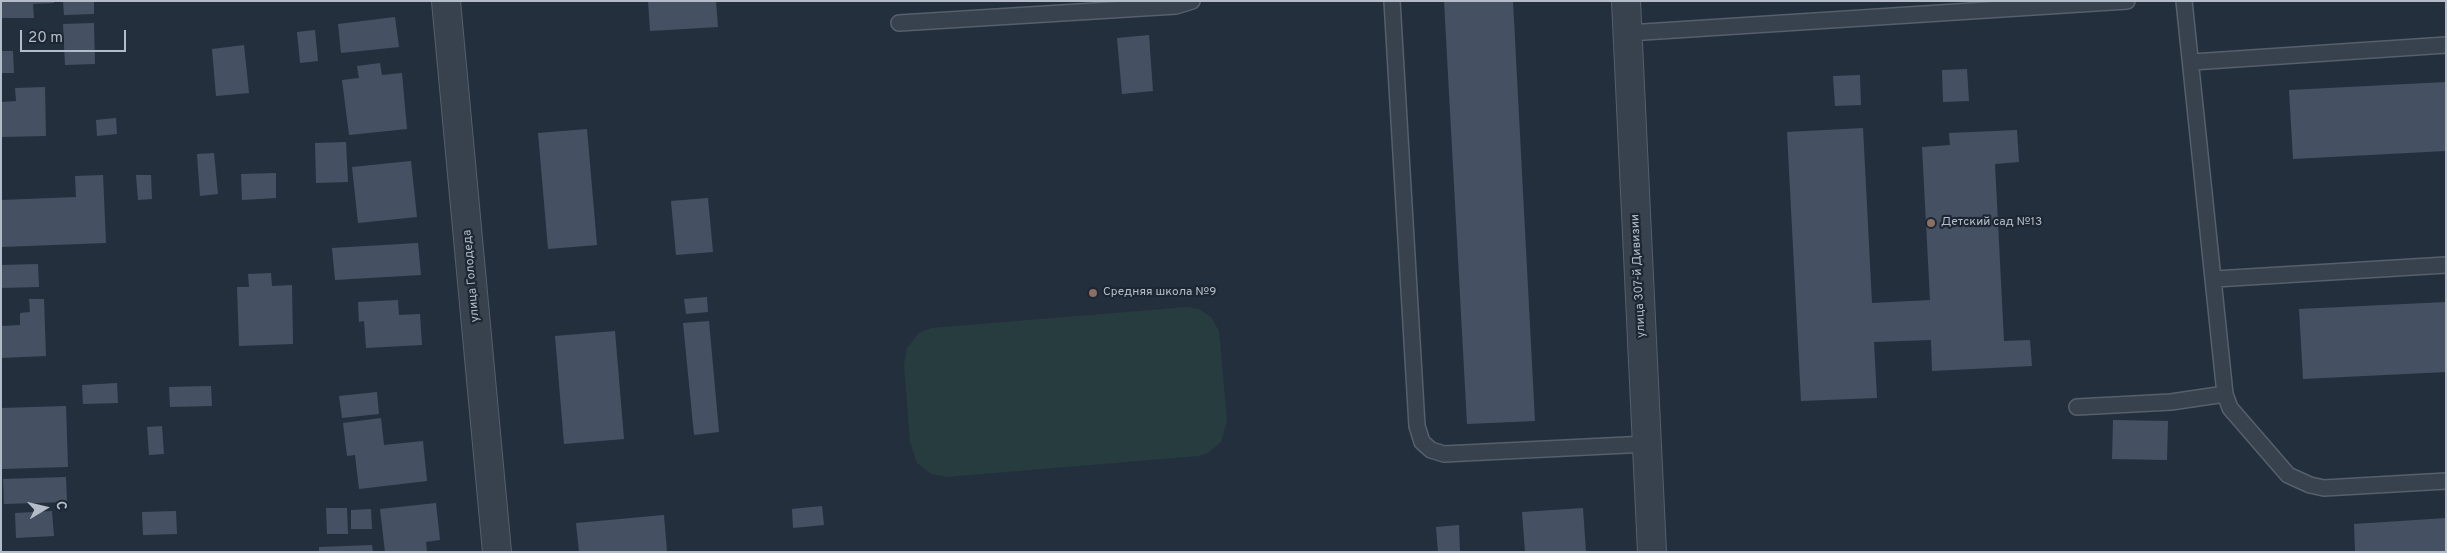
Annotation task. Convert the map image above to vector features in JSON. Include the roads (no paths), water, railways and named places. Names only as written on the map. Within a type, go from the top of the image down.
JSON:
[{"type":"street","name":"улица Голодеда","points":[[446,1],[497,552]]},
{"type":"street","name":"улица 307-й Дивизии","points":[[1626,1],[1652,552]]},
{"type":"lane","points":[[899,23],[1176,6],[1192,1]]},
{"type":"lane","points":[[1392,1],[1417,426],[1422,442],[1431,450],[1444,454],[1647,444]]},
{"type":"lane","points":[[1628,32],[2127,1]]},
{"type":"lane","points":[[2184,1],[2226,394],[2230,408],[2239,421],[2288,475],[2310,485],[2324,488],[2446,481]]},
{"type":"lane","points":[[2192,62],[2446,45]]},
{"type":"lane","points":[[2215,278],[2446,265]]},
{"type":"lane","points":[[2077,407],[2171,402],[2226,394]]},
{"type":"place","name":"Детский сад №13","points":[[1931,223]]},
{"type":"place","name":"Средняя школа №9","points":[[1093,293]]}]
